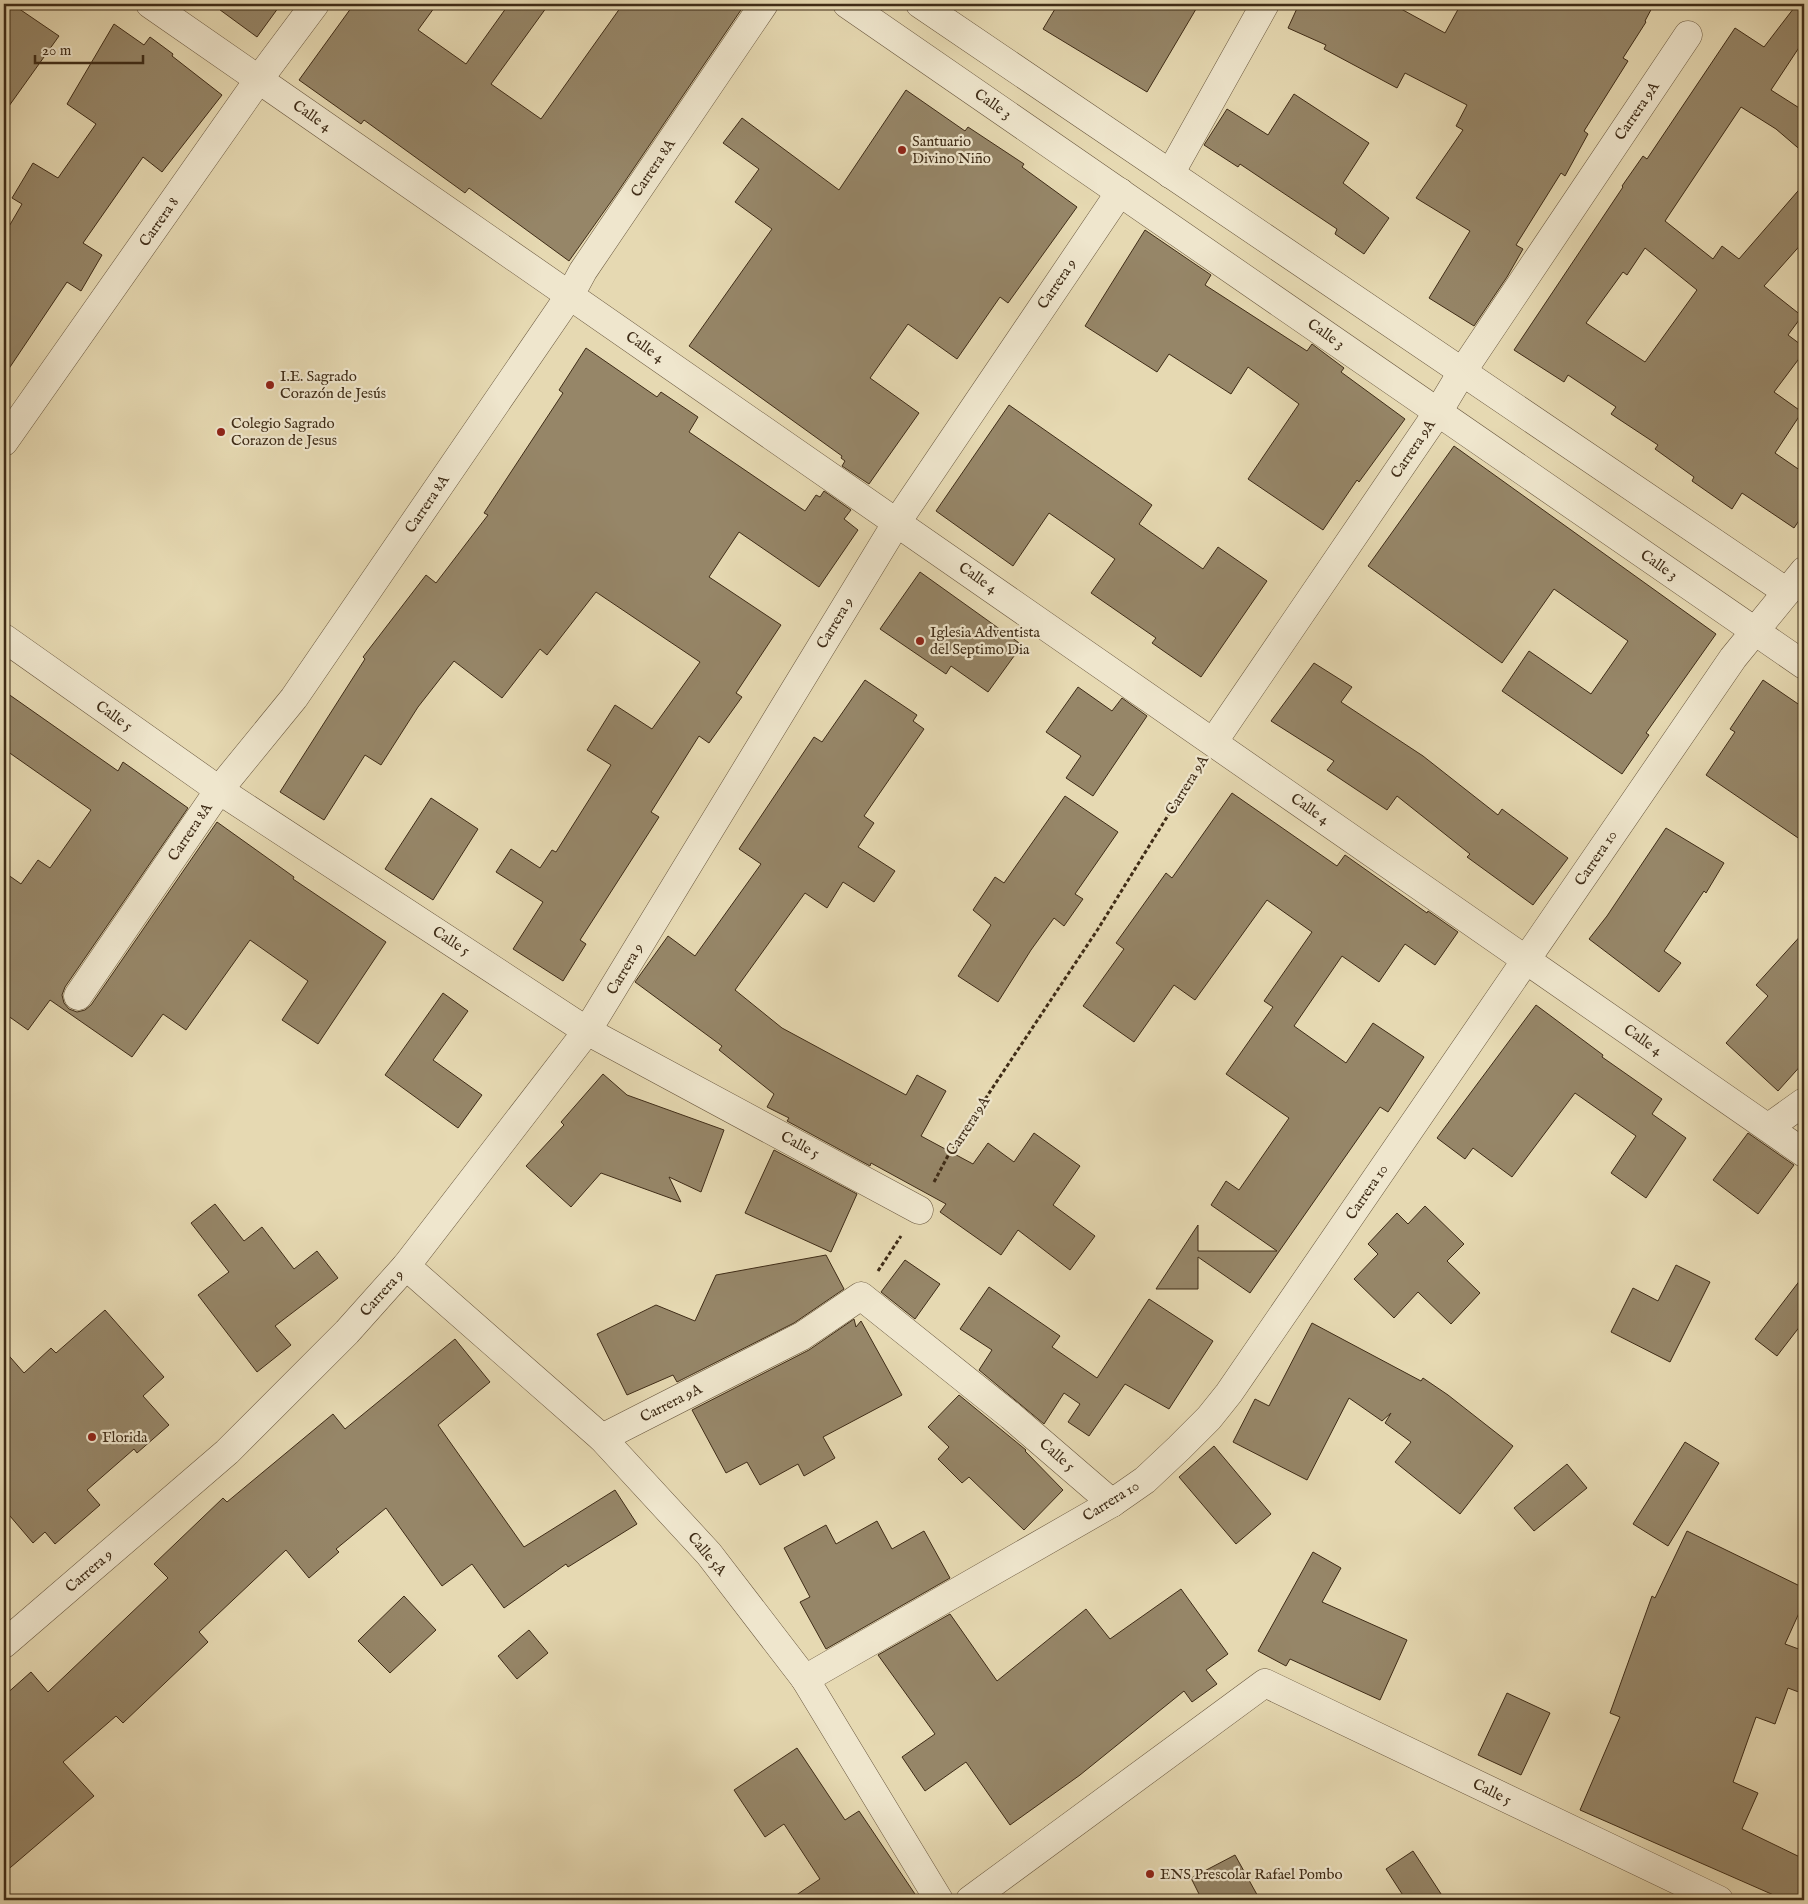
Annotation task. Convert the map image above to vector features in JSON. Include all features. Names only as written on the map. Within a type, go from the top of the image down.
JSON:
[{"type":"street","name":"Calle 4","points":[[150,4],[1214,741],[1804,1153]]},
{"type":"street","name":"Carrera 8","points":[[4,442],[259,79],[315,4]]},
{"type":"street","name":"Carrera 8A","points":[[78,996],[220,790],[294,698],[570,295],[583,271],[764,4]]},
{"type":"street","name":"Calle 3","points":[[847,4],[1804,665]]},
{"type":"street","points":[[920,4],[1787,592]]},
{"type":"street","points":[[1170,174],[1265,4]]},
{"type":"street","name":"Carrera 9A","points":[[1214,741],[1438,412],[1462,372],[1688,35]]},
{"type":"street","name":"Carrera 9","points":[[4,1644],[227,1452],[347,1332],[406,1266],[587,1031],[897,522],[1120,192]]},
{"type":"street","name":"Carrera 10","points":[[805,1679],[1112,1502],[1145,1480],[1210,1418],[1733,658],[1804,571]]},
{"type":"street","name":"Calle 5","points":[[4,638],[220,790],[587,1031],[919,1210]]},
{"type":"street","points":[[1769,1127],[1804,1102]]},
{"type":"street","name":"Calle 5A","points":[[406,1266],[602,1438],[709,1554],[805,1679],[938,1900]]},
{"type":"street","name":"Carrera 9A","points":[[602,1438],[802,1336],[861,1296]]},
{"type":"street","name":"Calle 5","points":[[861,1296],[1011,1416],[1112,1502]]},
{"type":"street","name":"Calle 5","points":[[970,1900],[1266,1683],[1719,1900]]},
{"type":"path","name":"Carrera 9A","points":[[861,1296],[919,1210],[950,1152],[1098,929],[1214,741]]},
{"type":"building","points":[[4,4],[12,4],[59,36],[4,113]]},
{"type":"building","points":[[212,4],[281,4],[257,37]]},
{"type":"building","points":[[354,4],[437,4],[418,30],[466,64],[509,4],[549,4],[491,84],[541,119],[623,4],[745,4],[569,261],[469,188],[465,193],[364,120],[361,124],[299,80]]},
{"type":"building","points":[[1058,4],[1199,4],[1147,92],[1043,29]]},
{"type":"building","points":[[1299,4],[1392,4],[1445,33],[1461,4],[1654,4],[1646,22],[1623,58],[1628,61],[1584,131],[1588,134],[1565,176],[1561,173],[1516,245],[1523,249],[1507,277],[1474,326],[1429,298],[1470,231],[1416,198],[1463,130],[1456,126],[1467,105],[1405,73],[1397,88],[1324,49],[1326,45],[1288,28]]},
{"type":"building","points":[[1797,4],[1804,4],[1804,40],[1771,90],[1804,111],[1804,153],[1776,129],[1741,107],[1665,221],[1713,259],[1722,246],[1739,259],[1804,184],[1804,241],[1764,286],[1802,316],[1788,335],[1804,347],[1804,352],[1774,392],[1802,412],[1775,453],[1804,473],[1804,513],[1794,528],[1742,493],[1732,509],[1692,481],[1694,477],[1655,449],[1658,445],[1611,414],[1616,407],[1568,375],[1564,382],[1514,350],[1622,186],[1643,156],[1647,159],[1735,28],[1764,47]],"holes":[[[1645,248],[1697,290],[1645,362],[1586,323],[1623,272],[1627,275]]]},
{"type":"building","points":[[114,24],[144,45],[150,37],[222,95],[162,172],[143,157],[83,243],[102,255],[81,291],[67,282],[4,376],[4,235],[22,204],[12,198],[33,163],[58,178],[96,124],[67,104]]},
{"type":"building","points":[[906,90],[965,131],[968,127],[1024,164],[1022,167],[1077,207],[1008,303],[1000,297],[957,359],[908,324],[870,378],[919,413],[869,484],[842,466],[845,461],[841,458],[842,456],[689,346],[772,229],[735,202],[759,169],[723,143],[742,118],[839,190]]},
{"type":"building","points":[[1294,94],[1369,143],[1343,183],[1389,218],[1364,254],[1335,234],[1337,229],[1240,164],[1238,167],[1204,145],[1227,109],[1268,135]]},
{"type":"building","points":[[1145,230],[1211,275],[1205,285],[1307,351],[1312,344],[1344,368],[1341,372],[1405,419],[1359,482],[1357,480],[1323,530],[1248,479],[1299,404],[1248,367],[1231,394],[1169,354],[1157,372],[1085,326]]},
{"type":"building","points":[[586,348],[657,397],[661,392],[698,417],[689,432],[805,511],[816,495],[820,497],[824,491],[851,510],[844,519],[858,530],[819,587],[739,532],[709,577],[781,625],[736,693],[742,697],[709,743],[699,736],[651,812],[659,817],[580,940],[586,944],[563,981],[513,949],[543,902],[496,872],[511,849],[540,868],[552,850],[556,852],[611,765],[587,750],[615,705],[652,729],[700,662],[596,592],[547,655],[540,649],[502,698],[454,661],[418,707],[381,765],[365,755],[324,820],[280,792],[365,659],[363,657],[426,575],[436,583],[488,515],[484,513],[563,393],[559,390]]},
{"type":"building","points":[[1009,405],[1152,505],[1139,524],[1203,569],[1218,547],[1267,581],[1201,677],[1152,643],[1156,638],[1091,593],[1115,559],[1049,513],[1013,566],[936,511]]},
{"type":"building","points":[[1454,446],[1716,634],[1646,733],[1649,735],[1622,774],[1502,691],[1529,651],[1591,694],[1628,641],[1554,589],[1502,663],[1368,566]]},
{"type":"building","name":"Iglesia Adventista del Septimo Dia","points":[[920,572],[1022,645],[988,692],[951,666],[946,674],[880,629]]},
{"type":"building","points":[[1314,663],[1352,687],[1341,702],[1423,756],[1498,815],[1502,809],[1568,858],[1533,905],[1467,857],[1470,854],[1397,796],[1387,810],[1327,770],[1334,761],[1271,721]]},
{"type":"building","points":[[865,680],[917,715],[913,721],[924,729],[864,816],[874,823],[858,847],[895,871],[874,902],[843,882],[827,908],[805,893],[735,990],[782,1028],[906,1095],[917,1075],[946,1091],[921,1136],[973,1164],[988,1143],[1014,1162],[1034,1133],[1080,1166],[1053,1205],[1095,1236],[1070,1270],[1018,1230],[1001,1255],[940,1212],[946,1204],[871,1163],[870,1166],[787,1121],[789,1118],[767,1107],[774,1094],[719,1050],[722,1046],[635,982],[668,936],[695,956],[761,864],[739,849],[814,737],[822,742]]},
{"type":"building","points":[[1763,680],[1804,708],[1804,842],[1706,775],[1735,732],[1730,729]]},
{"type":"building","points":[[1078,687],[1112,711],[1122,698],[1147,716],[1093,796],[1066,778],[1081,756],[1046,732]]},
{"type":"building","points":[[4,691],[118,771],[123,762],[188,808],[65,987],[62,995],[64,1003],[69,1009],[77,1012],[85,1010],[91,1005],[217,822],[294,877],[293,879],[386,942],[318,1044],[282,1020],[308,981],[250,940],[186,1030],[163,1014],[132,1057],[50,1000],[28,1030],[4,1013],[4,872],[21,884],[38,860],[50,868],[91,810],[4,749]]},
{"type":"building","points":[[1232,793],[1337,866],[1345,855],[1427,913],[1428,911],[1458,932],[1435,965],[1405,944],[1379,982],[1342,956],[1294,1026],[1346,1063],[1373,1023],[1424,1057],[1388,1112],[1380,1107],[1250,1293],[1198,1257],[1198,1289],[1156,1289],[1198,1225],[1198,1251],[1277,1251],[1211,1205],[1226,1181],[1239,1190],[1289,1118],[1226,1074],[1273,1007],[1264,1001],[1312,932],[1267,900],[1195,1000],[1174,985],[1134,1042],[1083,1006],[1124,949],[1116,943],[1166,873],[1172,878]]},
{"type":"building","points":[[1065,796],[1118,832],[1075,894],[1083,899],[1064,926],[1054,918],[998,1002],[958,976],[991,925],[973,910],[995,877],[1004,883]]},
{"type":"building","points":[[431,798],[478,829],[433,900],[385,869]]},
{"type":"building","points":[[1666,828],[1724,863],[1706,893],[1704,891],[1664,951],[1681,963],[1659,992],[1589,939],[1607,916]]},
{"type":"building","points":[[1804,932],[1804,1062],[1778,1091],[1726,1043],[1768,996],[1756,985]]},
{"type":"building","points":[[443,993],[468,1011],[433,1060],[482,1095],[458,1128],[385,1075]]},
{"type":"building","points":[[1536,1005],[1603,1055],[1602,1057],[1662,1099],[1652,1114],[1686,1138],[1646,1198],[1611,1173],[1636,1136],[1575,1093],[1512,1177],[1473,1148],[1465,1159],[1437,1138]]},
{"type":"building","points":[[603,1074],[627,1095],[724,1130],[701,1192],[669,1177],[681,1202],[601,1173],[571,1207],[526,1166],[564,1125],[561,1122]]},
{"type":"building","points":[[1748,1133],[1794,1165],[1758,1214],[1713,1180]]},
{"type":"building","points":[[774,1150],[857,1194],[831,1252],[745,1213]]},
{"type":"building","points":[[215,1204],[244,1241],[262,1227],[294,1269],[317,1251],[338,1278],[275,1326],[291,1345],[257,1372],[198,1295],[229,1272],[191,1223]]},
{"type":"building","points":[[1425,1206],[1464,1244],[1447,1261],[1480,1293],[1451,1324],[1418,1292],[1394,1318],[1354,1279],[1378,1254],[1368,1244],[1397,1213],[1408,1224]]},
{"type":"building","points":[[826,1255],[844,1289],[794,1323],[677,1382],[673,1375],[627,1395],[597,1334],[656,1305],[695,1321],[716,1275]]},
{"type":"building","points":[[905,1260],[940,1284],[915,1319],[881,1292]]},
{"type":"building","points":[[1676,1265],[1710,1282],[1670,1362],[1611,1332],[1633,1288],[1658,1301]]},
{"type":"building","points":[[1804,1275],[1804,1321],[1777,1356],[1755,1339]]},
{"type":"building","points":[[989,1287],[1060,1336],[1052,1347],[1097,1378],[1149,1299],[1213,1341],[1169,1409],[1125,1384],[1089,1436],[1068,1422],[1080,1404],[1064,1393],[1044,1424],[979,1370],[992,1350],[960,1329]]},
{"type":"building","points":[[105,1310],[164,1377],[143,1396],[169,1425],[137,1453],[134,1449],[87,1490],[100,1505],[55,1544],[45,1532],[33,1543],[4,1509],[4,1350],[24,1373],[51,1348],[56,1353]]},
{"type":"building","points":[[854,1319],[856,1327],[861,1321],[902,1395],[823,1437],[835,1458],[804,1476],[798,1464],[760,1485],[747,1462],[726,1473],[692,1410],[809,1350]]},
{"type":"building","points":[[1312,1323],[1421,1381],[1423,1378],[1448,1395],[1513,1446],[1460,1514],[1395,1462],[1411,1442],[1385,1423],[1391,1413],[1382,1421],[1349,1398],[1307,1480],[1233,1442],[1255,1399],[1269,1406]]},
{"type":"building","points":[[455,1339],[490,1382],[438,1425],[524,1547],[615,1490],[637,1524],[568,1567],[566,1564],[504,1608],[472,1564],[442,1586],[386,1508],[336,1549],[339,1552],[309,1578],[286,1550],[199,1632],[208,1642],[123,1723],[116,1716],[63,1762],[94,1796],[4,1873],[4,1696],[31,1672],[48,1692],[168,1578],[154,1564],[223,1498],[227,1502],[333,1414],[345,1429]]},
{"type":"building","points":[[959,1395],[1026,1450],[1063,1490],[1024,1530],[969,1477],[962,1483],[938,1459],[949,1447],[928,1427]]},
{"type":"building","points":[[1685,1442],[1719,1463],[1668,1546],[1633,1524]]},
{"type":"building","points":[[1214,1446],[1271,1514],[1236,1544],[1179,1477]]},
{"type":"building","points":[[1567,1464],[1587,1488],[1534,1531],[1514,1508]]},
{"type":"building","points":[[877,1521],[892,1549],[924,1531],[950,1578],[826,1649],[800,1602],[810,1597],[784,1548],[826,1525],[836,1544]]},
{"type":"building","points":[[1687,1531],[1804,1588],[1804,1602],[1785,1644],[1804,1651],[1804,1694],[1788,1688],[1775,1724],[1756,1717],[1733,1782],[1758,1793],[1742,1829],[1804,1859],[1804,1900],[1785,1900],[1580,1810],[1620,1717],[1610,1713],[1652,1596],[1655,1598]]},
{"type":"building","points":[[1313,1552],[1341,1568],[1322,1602],[1407,1640],[1380,1700],[1290,1659],[1286,1666],[1258,1651]]},
{"type":"building","points":[[1181,1589],[1228,1654],[1206,1670],[1217,1684],[1192,1702],[1184,1691],[1080,1775],[1010,1825],[966,1762],[925,1791],[902,1757],[935,1734],[878,1655],[950,1614],[997,1681],[1086,1609],[1110,1639]]},
{"type":"building","points":[[404,1596],[436,1630],[390,1673],[358,1641]]},
{"type":"building","points":[[529,1630],[548,1653],[517,1679],[498,1656]]},
{"type":"building","points":[[1507,1693],[1550,1713],[1521,1775],[1478,1755]]},
{"type":"building","points":[[797,1748],[845,1820],[859,1811],[919,1900],[789,1900],[820,1879],[784,1824],[765,1837],[734,1790]]},
{"type":"building","points":[[1413,1851],[1445,1900],[1406,1900],[1386,1869]]},
{"type":"building","points":[[1235,1855],[1260,1900],[1202,1900],[1191,1878]]},
{"type":"place","name":"Santuario Divino Niño","points":[[902,150]]},
{"type":"place","name":"I.E. Sagrado Corazón de Jesús","points":[[270,385]]},
{"type":"place","name":"Colegio Sagrado Corazon de Jesus","points":[[221,432]]},
{"type":"place","name":"Iglesia Adventista del Septimo Dia","points":[[920,641]]},
{"type":"place","name":"Florida","points":[[92,1437]]},
{"type":"place","name":"ENS Prescolar Rafael Pombo","points":[[1150,1874]]}]
